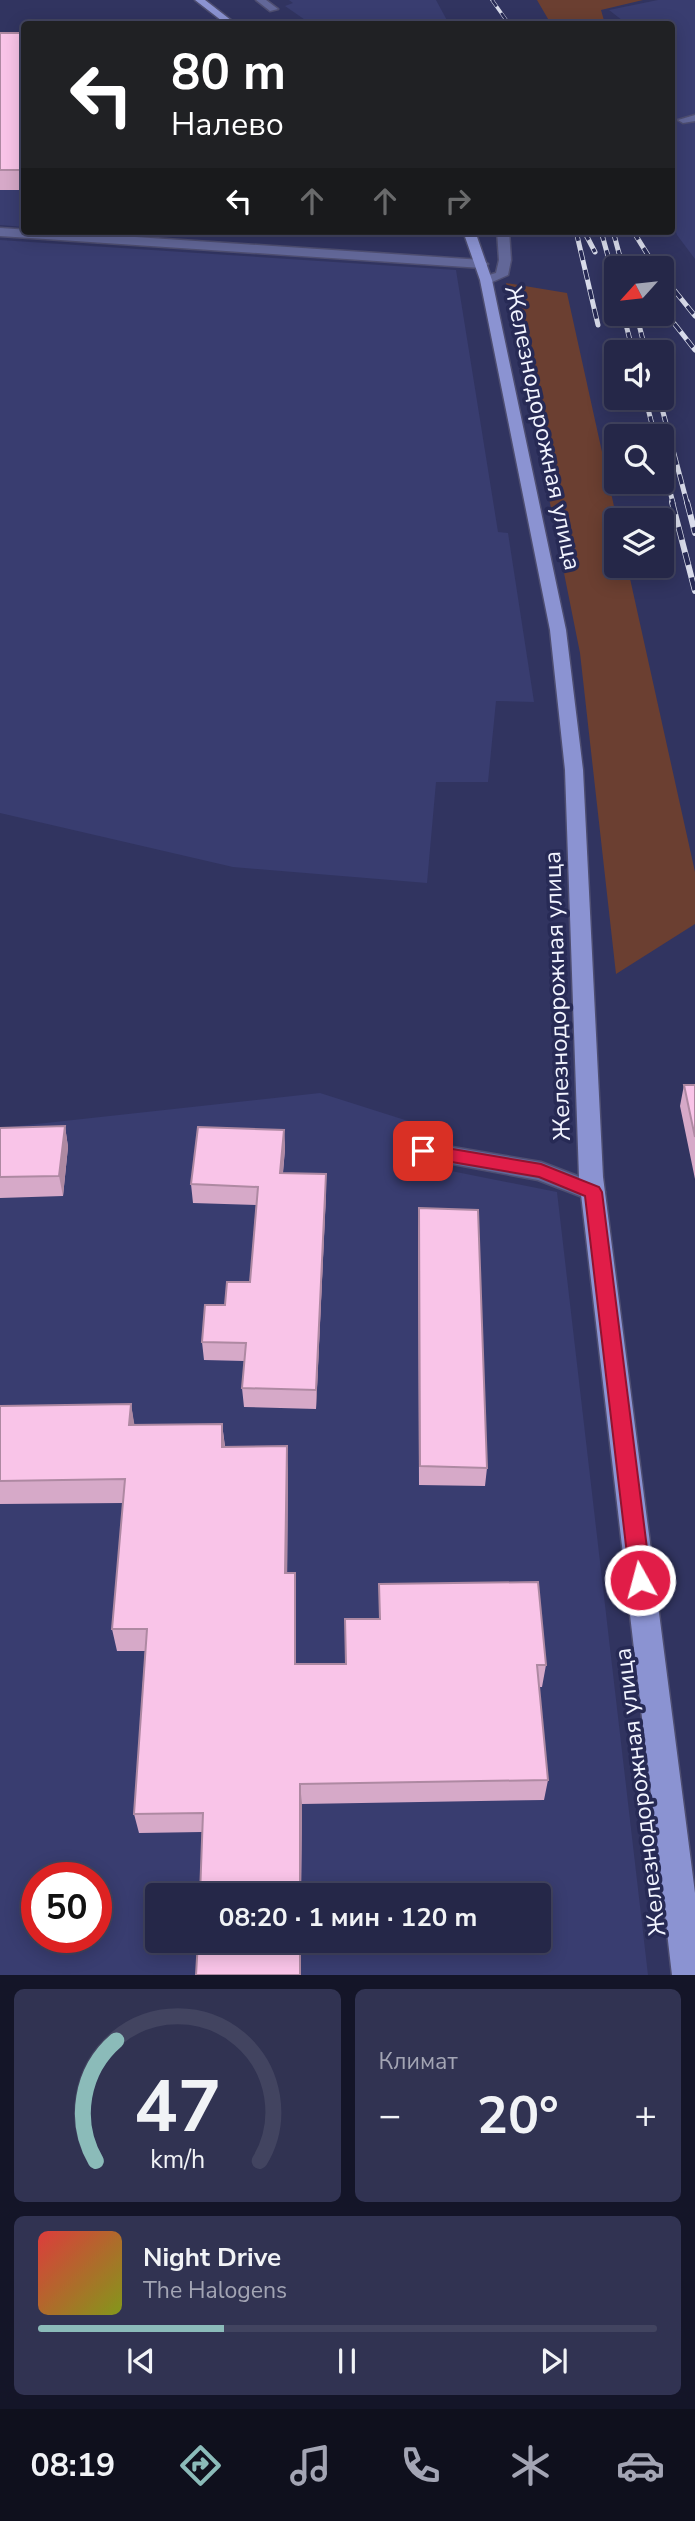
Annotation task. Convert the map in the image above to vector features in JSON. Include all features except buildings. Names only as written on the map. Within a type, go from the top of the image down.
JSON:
[{"type":"main road","points":[[199,0],[227,21]]},
{"type":"main road","name":"Железнодорожная улица","points":[[470,235],[484,272],[558,630],[574,770],[593,1192],[689,1975]]},
{"type":"street","points":[[262,2],[279,0]]},
{"type":"street","points":[[262,2],[273,9]]},
{"type":"street","points":[[683,120],[695,118]]},
{"type":"street","points":[[0,232],[21,234]]},
{"type":"street","points":[[36,235],[502,275],[505,260],[503,235]]},
{"type":"street","points":[[423,1151],[541,1171],[593,1192]]},
{"type":"shaded area","points":[[289,0],[436,0],[447,21],[307,21],[285,6],[293,3]]},
{"type":"shaded area","points":[[537,0],[643,0],[601,10],[604,21],[549,21]]},
{"type":"shaded area","points":[[658,0],[695,0],[695,259],[675,229],[675,21],[623,21],[609,10]]},
{"type":"shaded area","points":[[21,40],[21,227],[0,225],[0,41]]},
{"type":"shaded area","points":[[0,240],[456,270],[498,532],[508,533],[534,702],[496,701],[488,782],[436,782],[427,883],[233,867],[0,813]]},
{"type":"shaded area","points":[[506,283],[567,293],[604,461],[604,494],[611,494],[614,508],[604,508],[604,578],[630,578],[695,872],[695,924],[616,974],[580,653]]},
{"type":"shaded area","points":[[320,1093],[427,1127],[421,1165],[557,1192],[648,1975],[0,1975],[0,1128]]},
{"type":"railway","points":[[492,0],[507,21]]},
{"type":"railway","points":[[577,235],[598,325]]},
{"type":"railway","points":[[586,235],[595,252]]},
{"type":"railway","points":[[602,235],[608,256]]},
{"type":"railway","points":[[614,235],[620,256]]},
{"type":"railway","points":[[635,235],[649,256]]},
{"type":"railway","points":[[674,290],[695,316]]},
{"type":"railway","points":[[674,323],[695,350]]},
{"type":"railway","points":[[626,326],[630,340]]},
{"type":"railway","points":[[639,326],[643,340]]},
{"type":"railway","points":[[648,410],[652,424]]},
{"type":"railway","points":[[662,410],[687,503]]},
{"type":"railway","points":[[671,494],[673,503]]},
{"type":"railway","points":[[672,502],[695,591]]},
{"type":"railway","points":[[687,502],[695,533]]},
{"type":"route","points":[[423,1151],[541,1171],[593,1192],[640,1580]]}]
